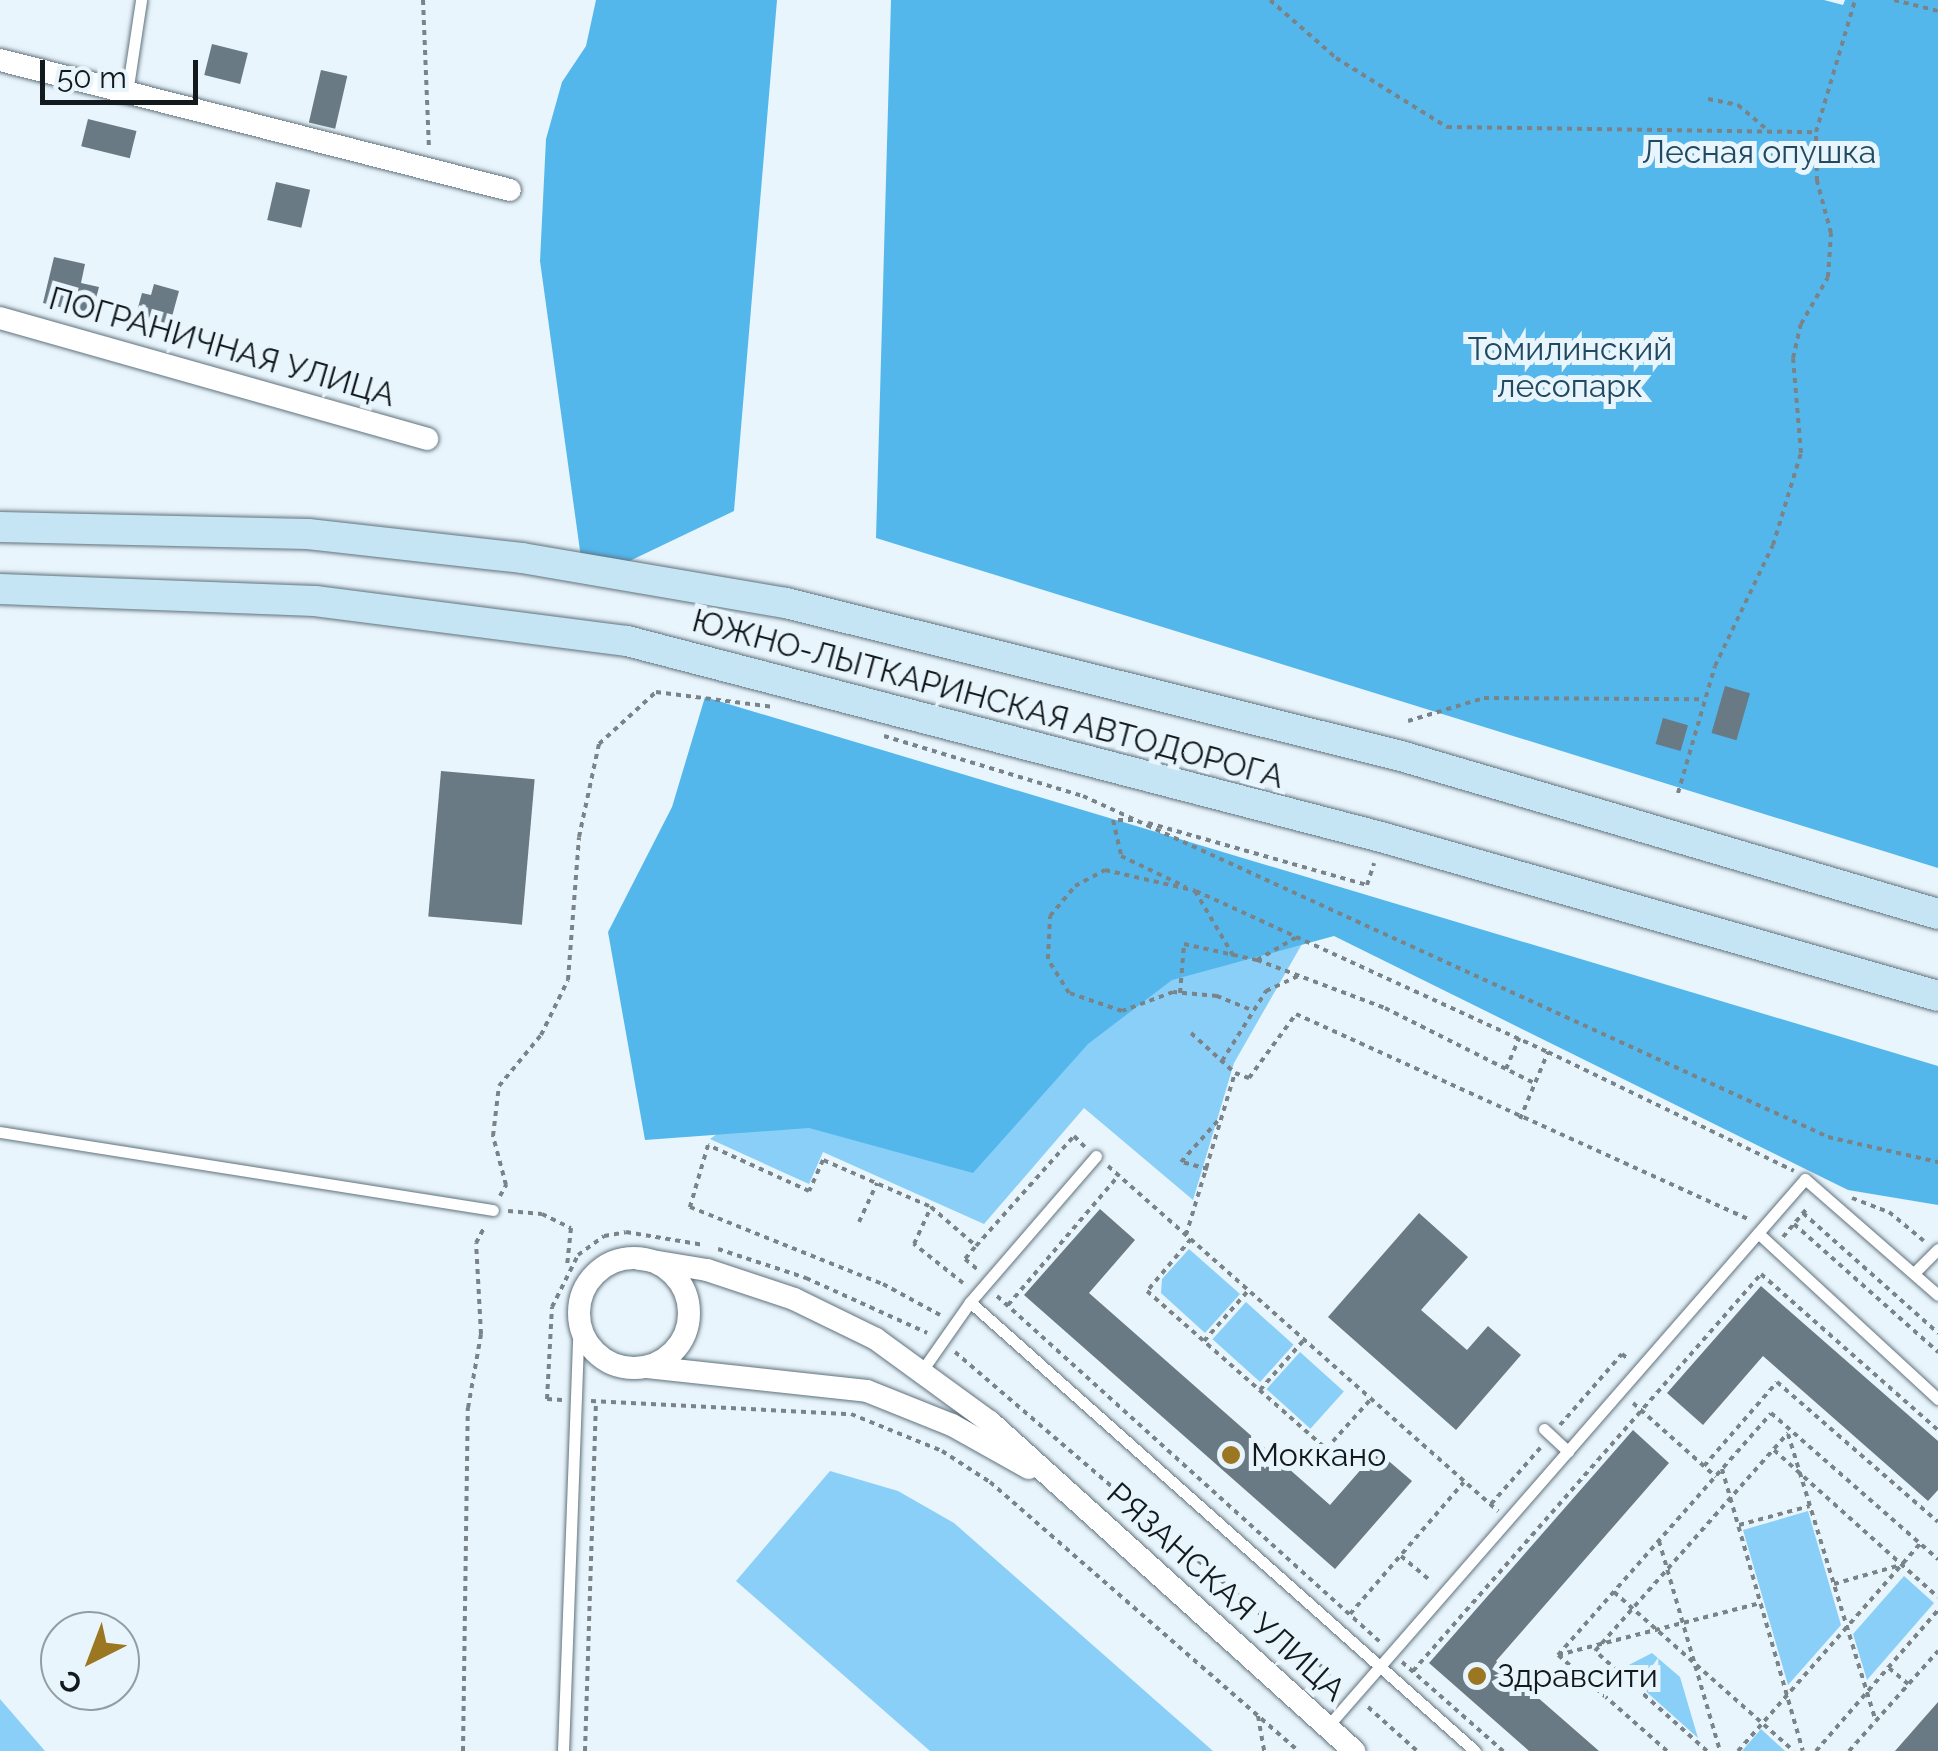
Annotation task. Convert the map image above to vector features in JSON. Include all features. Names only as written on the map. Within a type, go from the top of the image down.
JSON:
[{"type":"main road","points":[[0,511],[66,525]]},
{"type":"main road","name":"ЮЖНО-ЛЫТКАРИНСКАЯ АВТОДОРОГА","points":[[0,527],[66,525],[308,534],[522,558],[786,603],[1402,756],[1938,914]]},
{"type":"main road","name":"ЮЖНО-ЛЫТКАРИНСКАЯ АВТОДОРОГА","points":[[0,589],[315,601],[628,641],[1381,837],[1938,996]]},
{"type":"street","points":[[0,60],[430,173],[510,190]]},
{"type":"street","name":"ПОГРАНИЧНАЯ УЛИЦА","points":[[0,318],[427,439]]},
{"type":"street","points":[[640,1259],[674,1276],[688,1304],[676,1349],[647,1367],[610,1363],[584,1335],[580,1317],[590,1281],[621,1260],[640,1259]]},
{"type":"street","name":"РЯЗАНСКАЯ УЛИЦА","points":[[640,1259],[707,1270],[794,1299],[876,1339],[990,1422],[1354,1751]]},
{"type":"street","name":"РЯЗАНСКАЯ УЛИЦА","points":[[647,1367],[867,1390],[952,1425],[1054,1482]]},
{"type":"lane","points":[[126,94],[141,0]]},
{"type":"lane","points":[[0,1132],[493,1210]]},
{"type":"lane","points":[[922,1372],[986,1281],[1096,1156]]},
{"type":"lane","points":[[1327,1728],[1805,1179],[1823,1190],[1938,1294]]},
{"type":"lane","points":[[1758,1234],[1938,1398]]},
{"type":"lane","points":[[1914,1273],[1936,1249]]},
{"type":"lane","points":[[970,1302],[1475,1751]]},
{"type":"lane","points":[[563,1751],[580,1317]]},
{"type":"lane","points":[[1547,1432],[1568,1451]]},
{"type":"path","points":[[423,0],[430,173]]},
{"type":"path","points":[[1270,0],[1336,58],[1447,127],[1816,132]]},
{"type":"path","points":[[1678,793],[1706,699],[1773,544],[1800,453],[1793,358],[1802,324],[1828,277],[1831,232],[1816,182],[1816,132],[1855,0]]},
{"type":"path","points":[[1894,0],[1938,11]]},
{"type":"path","points":[[1708,99],[1738,104],[1772,133]]},
{"type":"path","points":[[463,1751],[468,1408],[481,1334],[476,1244],[506,1184],[493,1136],[498,1086],[541,1034],[568,980],[579,836],[598,744],[656,692],[784,708]]},
{"type":"path","points":[[1408,721],[1444,705],[1484,698],[1706,699]]},
{"type":"path","points":[[872,732],[1083,796],[1828,1137],[1938,1162]]},
{"type":"path","points":[[1376,854],[1367,885],[1137,820],[1113,820],[1120,856],[1519,1038],[1823,1190],[1889,1212],[1936,1249]]},
{"type":"path","points":[[1234,957],[1196,891],[1105,870],[1075,886],[1050,916],[1048,959],[1069,993],[1122,1011],[1180,994],[1217,996],[1249,1009]]},
{"type":"path","points":[[1257,960],[1298,936]]},
{"type":"path","points":[[1180,994],[1184,944],[1257,960],[1385,1008],[1534,1083]]},
{"type":"path","points":[[1222,1062],[1249,1009],[1266,990],[1298,976]]},
{"type":"path","points":[[1190,1033],[1235,1073],[1249,1078],[1296,1014],[1520,1119],[1749,1219],[1758,1234]]},
{"type":"path","points":[[1506,1068],[1519,1038]]},
{"type":"path","points":[[1520,1119],[1548,1052]]},
{"type":"path","points":[[1235,1073],[1188,1237],[1147,1291],[1326,1449],[1371,1399]]},
{"type":"path","points":[[1208,1169],[1180,1162],[1224,1114]]},
{"type":"path","points":[[1504,1751],[1008,1305],[965,1259],[1074,1136],[1509,1520]]},
{"type":"path","points":[[954,1322],[883,1284],[690,1207],[708,1144],[809,1191],[823,1160],[931,1206],[976,1246]]},
{"type":"path","points":[[1008,1305],[1118,1176]]},
{"type":"path","points":[[859,1222],[877,1183]]},
{"type":"path","points":[[1773,1248],[1823,1190]]},
{"type":"path","points":[[931,1206],[914,1244],[964,1284],[986,1281]]},
{"type":"path","points":[[493,1210],[542,1214],[571,1228],[566,1269]]},
{"type":"path","points":[[1803,1213],[1938,1333]]},
{"type":"path","points":[[1737,1233],[1749,1219]]},
{"type":"path","points":[[1794,1224],[1938,1352]]},
{"type":"path","points":[[1413,1671],[1762,1274],[1938,1430]]},
{"type":"path","points":[[1204,1341],[1248,1290]]},
{"type":"path","points":[[1260,1390],[1304,1340]]},
{"type":"path","points":[[1491,1505],[1547,1432],[1622,1354],[1627,1358],[1639,1344]]},
{"type":"path","points":[[1337,1369],[1342,1362]]},
{"type":"path","points":[[1704,1466],[1777,1382],[1938,1522]]},
{"type":"path","points":[[1620,1392],[1716,1476]]},
{"type":"path","points":[[584,1751],[596,1401]]},
{"type":"path","points":[[632,1402],[851,1414],[942,1450],[990,1482],[1298,1751]]},
{"type":"path","points":[[1558,1656],[1772,1413],[1938,1559]]},
{"type":"path","points":[[1785,1426],[1876,1721]]},
{"type":"path","points":[[1707,1751],[1595,1651],[1788,1433]]},
{"type":"path","points":[[1774,1449],[1938,1597]]},
{"type":"path","points":[[1722,1468],[1803,1751]]},
{"type":"path","points":[[1350,1614],[1464,1482]]},
{"type":"path","points":[[1739,1525],[1810,1506]]},
{"type":"path","points":[[1659,1541],[1720,1751]]},
{"type":"path","points":[[1738,1751],[1920,1544]]},
{"type":"path","points":[[1834,1584],[1902,1564]]},
{"type":"path","points":[[1614,1592],[1794,1751]]},
{"type":"path","points":[[1558,1656],[1761,1603]]},
{"type":"path","points":[[1816,1751],[1938,1610]]},
{"type":"path","points":[[1849,1751],[1938,1651]]},
{"type":"path","points":[[1558,1656],[1667,1751]]},
{"type":"path","points":[[1888,1667],[1908,1684]]},
{"type":"path","points":[[1258,1715],[1264,1751]]},
{"type":"shaded area","points":[[1113,843],[1306,937],[1234,1063],[1193,1200],[1084,1108],[984,1224],[823,1152],[809,1184],[710,1139]]},
{"type":"shaded area","points":[[1189,1249],[1240,1294],[1205,1333],[1161,1293],[1162,1279]]},
{"type":"shaded area","points":[[1246,1302],[1294,1345],[1260,1382],[1213,1339]]},
{"type":"shaded area","points":[[1300,1352],[1344,1391],[1310,1429],[1267,1389]]},
{"type":"shaded area","points":[[830,1471],[898,1491],[954,1523],[1213,1751],[930,1751],[736,1581]]},
{"type":"shaded area","points":[[1808,1511],[1841,1625],[1788,1685],[1743,1530]]},
{"type":"shaded area","points":[[1904,1576],[1934,1603],[1867,1680],[1853,1634]]},
{"type":"shaded area","points":[[1652,1653],[1680,1677],[1698,1738],[1621,1669]]},
{"type":"shaded area","points":[[0,1699],[45,1751],[0,1751]]},
{"type":"shaded area","points":[[1761,1729],[1785,1751],[1742,1751]]},
{"type":"green space","points":[[596,0],[777,0],[734,511],[617,567],[581,558],[540,261],[546,139],[562,82],[586,46]]},
{"type":"green space","name":"Томилинский лесопарк","points":[[891,0],[1824,0],[1843,5],[1845,0],[1938,0],[1938,868],[876,538]]},
{"type":"green space","points":[[705,697],[1938,1066],[1938,1205],[1848,1190],[1334,936],[1172,980],[1088,1044],[973,1173],[809,1128],[645,1140],[608,932],[672,807]]},
{"type":"building","points":[[212,44],[248,53],[240,84],[204,75]]},
{"type":"building","points":[[321,70],[347,76],[335,129],[309,123]]},
{"type":"building","points":[[88,119],[137,131],[130,158],[81,146]]},
{"type":"building","points":[[276,182],[310,190],[301,228],[267,220]]},
{"type":"building","points":[[54,257],[85,264],[81,283],[99,287],[92,315],[43,303]]},
{"type":"building","points":[[154,284],[179,291],[168,331],[134,322],[142,293],[151,295]]},
{"type":"building","points":[[1725,686],[1750,693],[1736,740],[1711,733]]},
{"type":"building","points":[[1663,718],[1688,725],[1681,751],[1656,744]]},
{"type":"building","points":[[441,771],[535,779],[522,925],[428,916]]},
{"type":"building","points":[[1100,1209],[1135,1240],[1089,1293],[1330,1505],[1377,1451],[1412,1481],[1335,1569],[1024,1295]]},
{"type":"building","points":[[1419,1213],[1468,1257],[1421,1310],[1467,1350],[1488,1326],[1521,1355],[1456,1430],[1328,1317]]},
{"type":"building","points":[[1761,1286],[1938,1441],[1938,1490],[1928,1501],[1763,1356],[1703,1425],[1667,1393]]},
{"type":"building","points":[[1633,1430],[1669,1463],[1496,1661],[1599,1751],[1529,1751],[1429,1663]]},
{"type":"building","points":[[1938,1702],[1938,1751],[1895,1751]]},
{"type":"place","name":"Моккано","points":[[1231,1455]]},
{"type":"place","name":"Здравсити","points":[[1477,1676]]},
{"type":"park label","name":"Лесная опушка","points":[[1759,152]]}]
